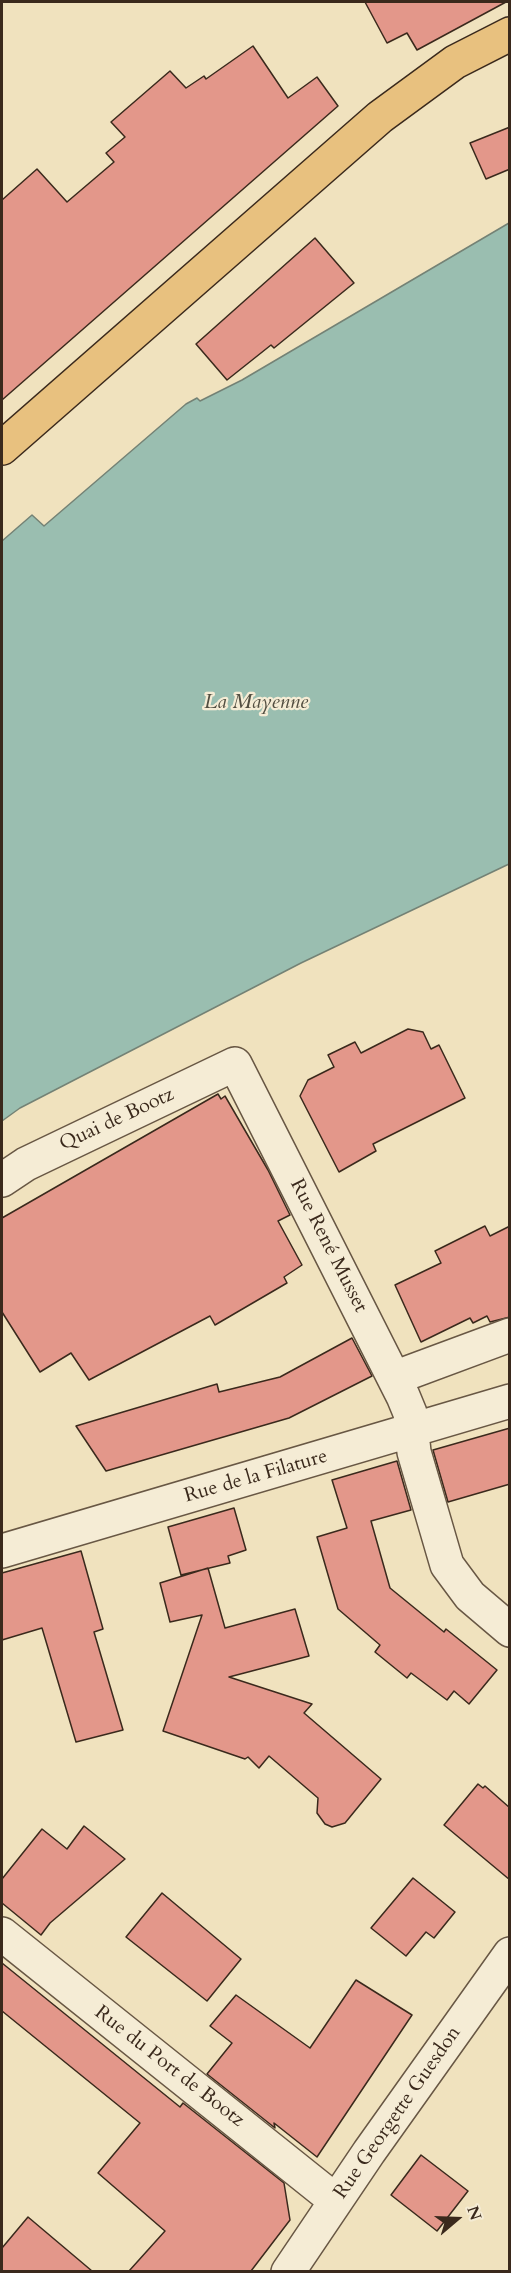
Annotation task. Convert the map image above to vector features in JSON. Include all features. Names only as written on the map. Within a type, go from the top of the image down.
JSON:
[{"type":"main road","points":[[2,448],[380,117],[455,62],[510,34]]},
{"type":"street","name":"Quai de Bootz","points":[[2,1180],[26,1164],[235,1064]]},
{"type":"street","name":"Rue René Musset","points":[[235,1064],[410,1413],[414,1452],[447,1565],[470,1596],[510,1630]]},
{"type":"street","points":[[394,1378],[510,1335]]},
{"type":"street","name":"Rue de la Filature","points":[[2,1551],[510,1401]]},
{"type":"street","name":"Rue du Port de Bootz","points":[[2,1934],[336,2201]]},
{"type":"street","name":"Rue Georgette Guesdon","points":[[288,2271],[336,2201],[505,1969]]},
{"type":"water","name":"La Mayenne","points":[[509,223],[509,864],[301,963],[20,1108],[2,1121],[2,541],[32,515],[44,526],[186,404],[197,398],[200,401],[242,380]]},
{"type":"building","points":[[365,2],[506,2],[417,50],[407,33],[387,43]]},
{"type":"building","points":[[253,46],[288,98],[317,77],[338,106],[2,400],[2,200],[37,169],[67,202],[114,162],[106,153],[125,137],[111,122],[170,71],[186,88],[204,76],[206,79]]},
{"type":"building","points":[[510,127],[510,169],[486,179],[470,143]]},
{"type":"building","points":[[315,238],[354,283],[274,348],[271,345],[227,380],[196,344]]},
{"type":"building","points":[[408,1029],[423,1032],[431,1049],[439,1045],[465,1098],[373,1144],[376,1151],[339,1172],[300,1096],[308,1080],[334,1067],[328,1055],[355,1042],[361,1053]]},
{"type":"building","points":[[218,1094],[221,1099],[225,1096],[268,1170],[290,1215],[278,1221],[302,1265],[284,1277],[287,1283],[215,1325],[210,1316],[89,1380],[71,1353],[40,1372],[2,1312],[2,1218]]},
{"type":"building","points":[[485,1226],[490,1236],[510,1226],[510,1317],[490,1322],[487,1316],[473,1323],[470,1318],[421,1342],[395,1285],[441,1263],[435,1251]]},
{"type":"building","points":[[352,1338],[372,1376],[289,1418],[106,1471],[76,1426],[217,1384],[219,1392],[280,1377]]},
{"type":"building","points":[[510,1428],[510,1484],[448,1502],[433,1450]]},
{"type":"building","points":[[397,1461],[411,1510],[371,1521],[390,1588],[444,1632],[446,1629],[497,1670],[469,1704],[454,1691],[447,1700],[411,1673],[407,1678],[375,1652],[380,1645],[338,1609],[317,1537],[347,1528],[332,1480]]},
{"type":"building","points":[[234,1508],[246,1550],[228,1556],[230,1563],[181,1575],[168,1527]]},
{"type":"building","points":[[81,1551],[103,1629],[94,1632],[123,1730],[76,1742],[42,1628],[2,1640],[2,1573]]},
{"type":"building","points":[[208,1568],[225,1628],[295,1609],[309,1656],[229,1677],[312,1704],[304,1713],[381,1779],[345,1823],[332,1827],[325,1824],[317,1813],[318,1798],[269,1756],[259,1768],[248,1757],[245,1759],[163,1731],[202,1615],[170,1622],[160,1583]]},
{"type":"building","points":[[478,1784],[483,1788],[485,1786],[510,1808],[510,1880],[444,1825]]},
{"type":"building","points":[[84,1826],[125,1859],[50,1923],[41,1935],[2,1903],[2,1879],[42,1829],[67,1849]]},
{"type":"building","points":[[413,1878],[455,1912],[434,1938],[426,1932],[406,1956],[371,1928]]},
{"type":"building","points":[[162,1893],[241,1959],[207,2001],[126,1937]]},
{"type":"building","points":[[2,1963],[180,2107],[183,2103],[284,2183],[290,2220],[251,2271],[129,2271],[165,2231],[98,2173],[140,2123],[2,2011]]},
{"type":"building","points":[[356,1980],[412,2015],[317,2157],[274,2123],[275,2128],[207,2074],[232,2043],[210,2026],[236,1995],[310,2048]]},
{"type":"building","points":[[421,2155],[468,2191],[437,2231],[391,2195]]},
{"type":"building","points":[[28,2217],[92,2271],[2,2271],[2,2248]]}]
